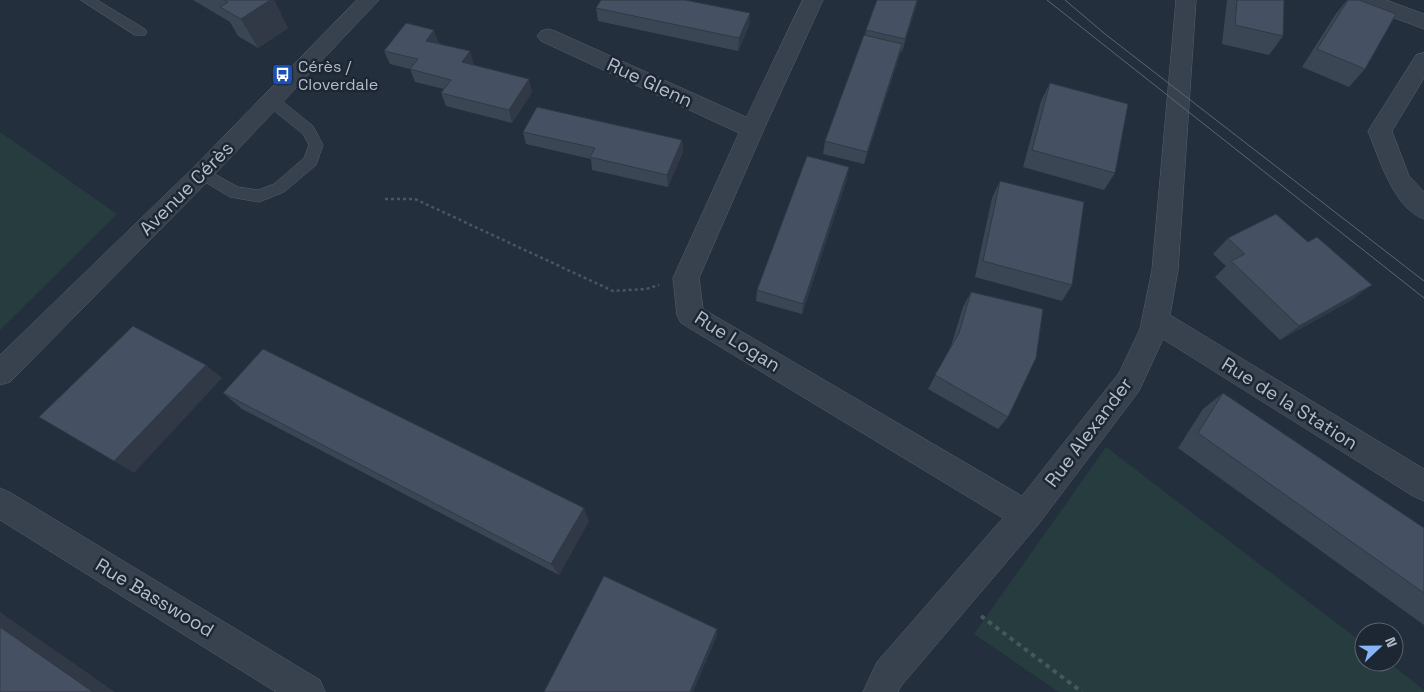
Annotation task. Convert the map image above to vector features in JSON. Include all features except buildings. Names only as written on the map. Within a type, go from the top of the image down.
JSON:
[{"type":"street","name":"Avenue Cérès","points":[[0,373],[202,173],[369,0]]},
{"type":"street","points":[[686,278],[752,129],[813,0]]},
{"type":"street","name":"Rue Alexander","points":[[880,692],[889,674],[1026,515],[1129,382],[1154,329],[1165,270],[1186,0]]},
{"type":"street","points":[[1367,0],[1424,22]]},
{"type":"street","name":"Rue Glenn","points":[[548,36],[752,129]]},
{"type":"street","points":[[1424,60],[1380,131],[1399,180],[1424,209]]},
{"type":"street","name":"Rue Logan","points":[[686,278],[690,315],[1026,515]]},
{"type":"street","name":"Rue de la Station","points":[[1155,320],[1424,486]]},
{"type":"street","name":"Rue Basswood","points":[[0,503],[308,692]]},
{"type":"lane","points":[[88,0],[140,32]]},
{"type":"lane","points":[[202,173],[235,193],[259,196],[279,188],[311,161],[316,145],[308,130],[272,101]]},
{"type":"path","points":[[386,198],[415,199],[612,291],[646,289],[686,278]]},
{"type":"path","points":[[955,596],[1082,692]]},
{"type":"green space","points":[[0,132],[117,214],[0,330]]},
{"type":"green space","points":[[1106,447],[1354,636],[1354,672],[1401,672],[1424,690],[1424,692],[1059,692],[974,634]]},
{"type":"tram line","points":[[1047,0],[1424,298]]},
{"type":"tram line","points":[[1065,0],[1105,34],[1424,281]]},
{"type":"place","name":"Cérès / Cloverdale","points":[[282,75]]}]
